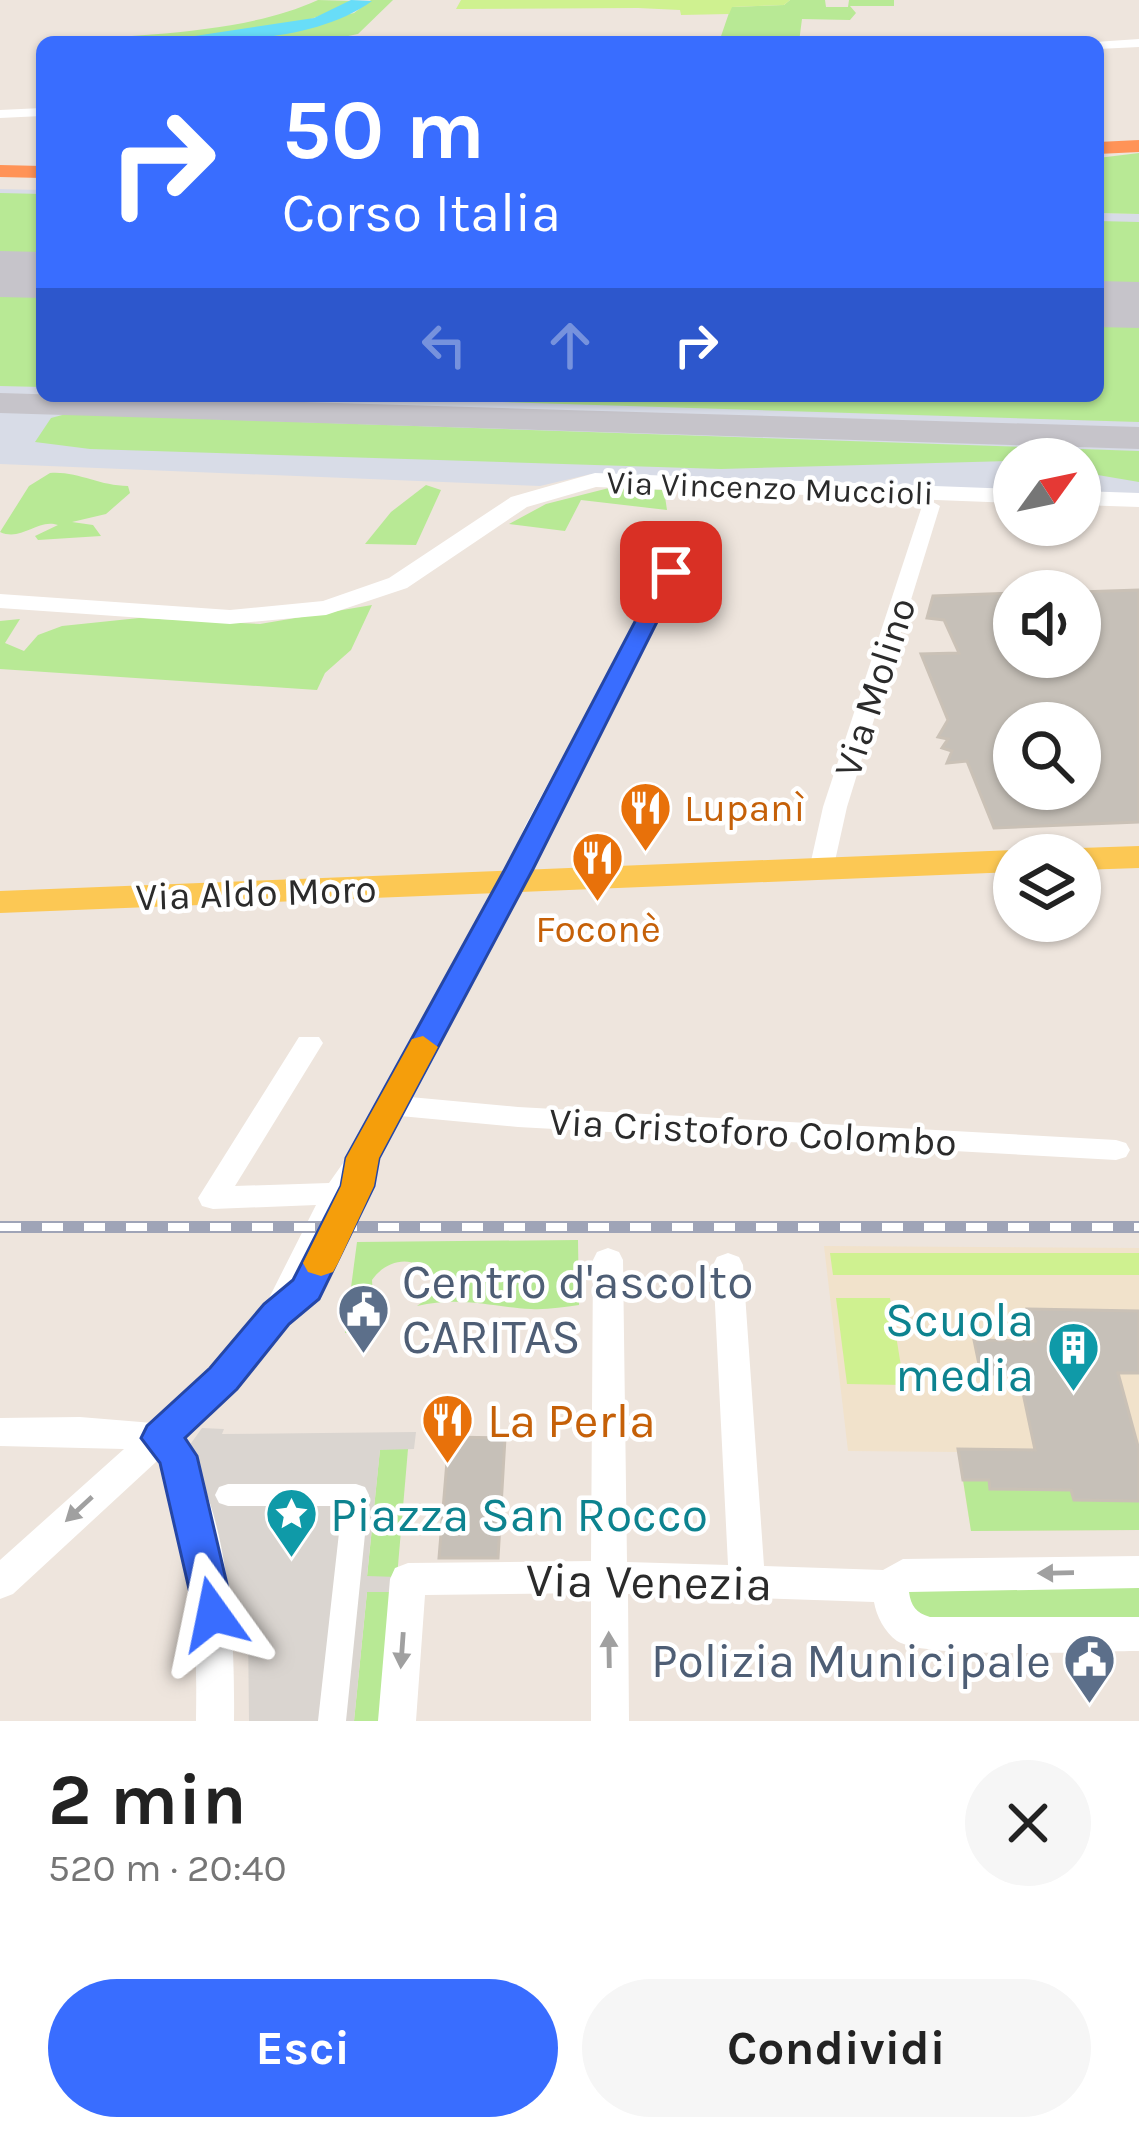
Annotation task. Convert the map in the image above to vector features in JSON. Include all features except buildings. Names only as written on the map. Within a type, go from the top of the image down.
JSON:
[{"type":"highway","points":[[1104,150],[1139,148]]},
{"type":"highway","points":[[0,173],[36,174]]},
{"type":"main road","points":[[1101,858],[1139,857]]},
{"type":"main road","name":"Via Aldo Moro","points":[[0,902],[993,862]]},
{"type":"street","points":[[1104,45],[1139,43]]},
{"type":"street","points":[[0,114],[36,112]]},
{"type":"street","name":"Via Vincenzo Muccioli","points":[[0,604],[230,617],[326,608],[398,583],[519,502],[595,480],[993,495]]},
{"type":"street","points":[[1101,499],[1139,500]]},
{"type":"street","name":"Via Molino","points":[[821,870],[836,807],[932,506]]},
{"type":"street","points":[[277,1314],[337,1192],[363,1158],[686,545]]},
{"type":"street","points":[[309,1043],[213,1198],[337,1192]]},
{"type":"street","name":"Via Cristoforo Colombo","points":[[391,1105],[518,1117],[1116,1150]]},
{"type":"street","points":[[0,1583],[224,1378],[277,1314],[306,1289],[357,1186],[363,1158]]},
{"type":"street","points":[[608,1260],[610,1721]]},
{"type":"street","points":[[728,1265],[747,1583]]},
{"type":"street","points":[[0,1432],[80,1431],[160,1438],[178,1456],[207,1580],[215,1644],[215,1721]]},
{"type":"street","points":[[228,1495],[356,1495],[332,1721]]},
{"type":"street","name":"Via Venezia","points":[[397,1721],[408,1579],[890,1586],[903,1575],[1139,1572]]},
{"type":"street","points":[[890,1586],[893,1610],[916,1633],[1139,1634]]},
{"type":"shaded area","points":[[0,189],[36,190],[36,402],[1104,402],[1104,213],[1139,214],[1139,496],[1101,495],[1101,438],[993,438],[993,490],[591,474],[540,486],[0,464]]},
{"type":"shaded area","points":[[824,1246],[1139,1248],[1139,1530],[971,1531],[958,1452],[848,1451]]},
{"type":"shaded area","name":"Piazza San Rocco","points":[[202,1428],[224,1429],[222,1434],[416,1432],[414,1449],[380,1450],[367,1576],[397,1577],[396,1592],[367,1592],[354,1721],[249,1721],[248,1629],[227,1641],[189,1457],[189,1446]]},
{"type":"green space","points":[[318,0],[352,1],[323,15],[247,32],[126,36],[222,27]]},
{"type":"green space","points":[[371,0],[393,0],[358,34],[249,36],[354,13]]},
{"type":"green space","points":[[461,0],[790,0],[784,5],[732,7],[729,14],[681,15],[680,10],[638,8],[456,9]]},
{"type":"green space","points":[[790,0],[825,0],[826,7],[848,7],[849,0],[894,0],[894,6],[850,6],[856,13],[850,20],[802,19],[800,36],[721,36],[731,7],[784,5]]},
{"type":"green space","points":[[1139,153],[1139,214],[1104,213],[1104,157]]},
{"type":"green space","points":[[0,193],[36,194],[36,257],[0,256]]},
{"type":"green space","points":[[1104,221],[1139,222],[1139,287],[1104,286]]},
{"type":"green space","points":[[0,291],[36,292],[36,387],[0,386]]},
{"type":"green space","points":[[1104,321],[1139,322],[1139,422],[502,402],[1104,402]]},
{"type":"green space","points":[[66,414],[993,446],[993,461],[721,469],[90,449],[35,442],[51,418]]},
{"type":"green space","points":[[1101,450],[1139,451],[1139,482],[1101,476]]},
{"type":"green space","points":[[50,473],[128,486],[130,493],[106,514],[72,522],[93,525],[101,536],[38,540],[35,536],[58,525],[50,524],[15,534],[0,532],[29,486]]},
{"type":"green space","points":[[426,485],[441,490],[416,545],[365,544],[391,512]]},
{"type":"green space","points":[[609,488],[664,490],[667,510],[581,500],[565,531],[509,524],[546,504]]},
{"type":"green space","points":[[372,605],[351,650],[325,673],[317,690],[0,669],[0,621],[20,619],[5,643],[24,651],[38,635],[62,626],[139,618],[260,624]]},
{"type":"green space","points":[[578,1240],[579,1305],[537,1309],[462,1302],[417,1306],[432,1295],[434,1279],[420,1265],[403,1261],[386,1267],[372,1280],[373,1297],[389,1308],[373,1330],[345,1333],[357,1242]]},
{"type":"green space","points":[[830,1253],[1139,1253],[1139,1275],[833,1275]]},
{"type":"green space","points":[[836,1298],[890,1298],[904,1385],[847,1384]]},
{"type":"green space","points":[[380,1449],[408,1449],[397,1577],[367,1577]]},
{"type":"green space","points":[[963,1480],[989,1480],[991,1489],[1071,1490],[1139,1501],[1139,1530],[971,1531]]},
{"type":"green space","points":[[1139,1585],[1139,1623],[934,1621],[908,1606],[909,1590]]},
{"type":"green space","points":[[367,1592],[396,1592],[384,1721],[354,1721]]},
{"type":"water","points":[[351,0],[372,1],[349,15],[296,32],[195,36],[314,18]]},
{"type":"taxiway","points":[[0,403],[1139,438]]},
{"type":"runway","points":[[0,274],[36,275]]},
{"type":"runway","points":[[1104,304],[1139,305]]},
{"type":"railway","points":[[0,1227],[1139,1227]]},
{"type":"slow traffic","points":[[321,1263],[363,1172],[363,1158],[423,1047]]},
{"type":"place","name":"Lupanì","points":[[645,853]]},
{"type":"place","name":"Foconè","points":[[598,904]]},
{"type":"place","name":"Centro d'ascolto CARITAS","points":[[363,1355]]},
{"type":"place","name":"Scuola media","points":[[1073,1393]]},
{"type":"place","name":"La Perla","points":[[448,1466]]},
{"type":"place","name":"Piazza San Rocco","points":[[291,1560]]},
{"type":"place","name":"Polizia Municipale","points":[[1090,1706]]},
{"type":"route","points":[[213,1614],[178,1456],[160,1438],[224,1378],[277,1314],[306,1289],[340,1227],[363,1172],[363,1158],[519,869],[671,572]]}]
